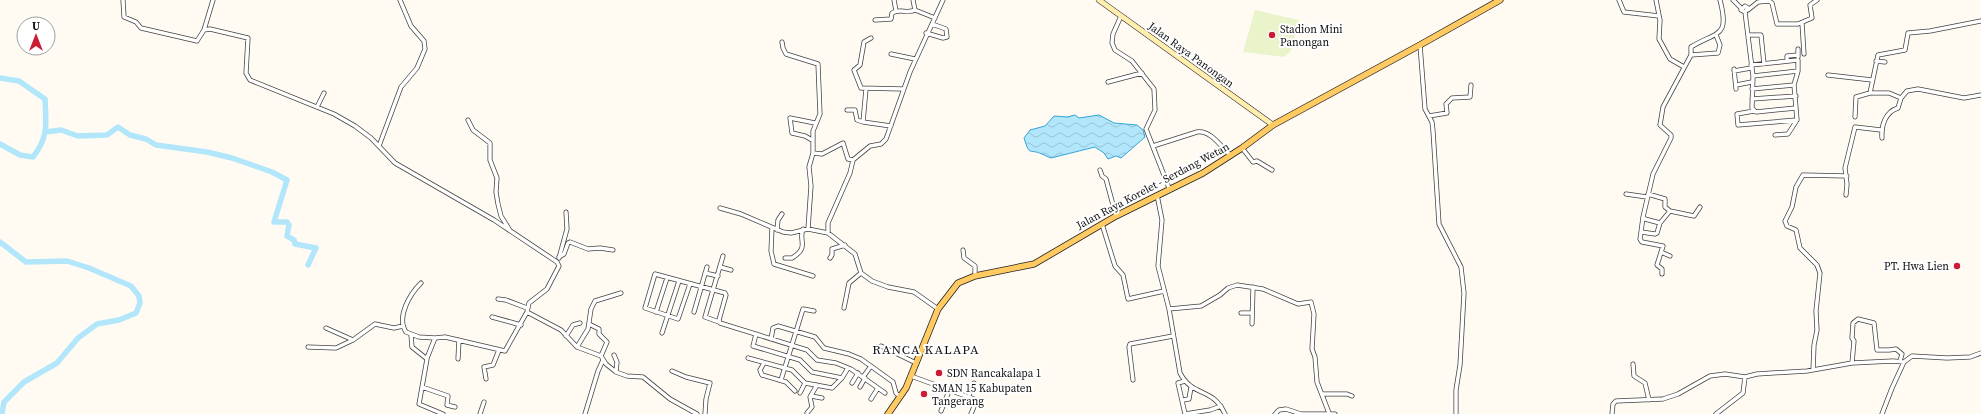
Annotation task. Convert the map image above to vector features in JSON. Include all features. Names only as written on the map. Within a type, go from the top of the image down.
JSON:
[{"type":"main road","name":"Jalan Raya Panongan","points":[[1100,0],[1273,125]]},
{"type":"main road","name":"Jalan Raya Korelet - Serdang Wetan","points":[[888,414],[900,397],[911,376],[938,308],[958,283],[975,276],[1034,264],[1116,216],[1157,194],[1203,173],[1242,148],[1273,125],[1420,46],[1500,0]]},
{"type":"street","points":[[123,0],[124,17],[136,22],[141,28],[197,41],[204,30],[213,0]]},
{"type":"street","points":[[379,146],[401,87],[417,68],[424,49],[424,41],[411,26],[400,0]]},
{"type":"street","points":[[894,0],[896,10]]},
{"type":"street","points":[[913,0],[915,10]]},
{"type":"street","points":[[828,233],[828,223],[850,173],[853,160],[870,146],[882,143],[886,139],[915,59],[943,0]]},
{"type":"street","points":[[1619,0],[1624,12],[1659,16]]},
{"type":"street","points":[[1656,0],[1659,16],[1659,39],[1670,59],[1684,67]]},
{"type":"street","points":[[1662,274],[1662,269],[1657,266],[1663,246],[1641,241],[1641,232],[1647,195],[1653,174],[1671,138],[1671,135],[1660,125],[1662,109],[1690,55],[1691,47],[1716,35],[1721,30],[1724,16],[1720,0]]},
{"type":"street","points":[[1734,0],[1744,5],[1746,11],[1752,76],[1751,106],[1754,111]]},
{"type":"street","points":[[1746,11],[1758,2],[1769,0],[1772,2],[1778,25],[1802,23],[1812,18],[1810,5],[1817,0]]},
{"type":"street","points":[[875,20],[891,19],[892,13],[896,10],[915,10],[935,18]]},
{"type":"street","points":[[1121,16],[1113,34],[1114,47],[1117,52],[1129,58],[1154,88],[1155,110],[1146,127],[1170,188]]},
{"type":"street","points":[[1870,93],[1876,61],[1879,54],[1905,50],[1908,33],[1930,32],[1981,21]]},
{"type":"street","points":[[1802,23],[1804,54]]},
{"type":"street","points":[[926,34],[943,38],[947,37],[946,29],[932,24]]},
{"type":"street","points":[[204,30],[210,29],[248,38],[247,76],[250,80],[317,107],[355,126],[379,146],[395,163],[510,231],[557,262]]},
{"type":"street","points":[[1690,55],[1718,53],[1720,45],[1716,35]]},
{"type":"street","points":[[1748,35],[1761,35],[1764,64]]},
{"type":"street","points":[[871,38],[864,42],[860,65],[854,70],[861,88],[903,89]]},
{"type":"street","points":[[782,42],[786,54],[818,64],[820,114],[815,123],[812,140],[813,153],[809,167],[811,186],[808,229]]},
{"type":"street","points":[[1420,46],[1425,109],[1429,116],[1433,131],[1439,224],[1461,267],[1464,292],[1460,365],[1456,390],[1456,414]]},
{"type":"street","points":[[1774,135],[1788,134],[1797,120],[1794,85],[1798,71],[1798,49]]},
{"type":"street","points":[[891,54],[915,59]]},
{"type":"street","points":[[1787,61],[1787,56],[1798,55]]},
{"type":"street","points":[[1752,82],[1736,87],[1734,70],[1751,66],[1798,60]]},
{"type":"street","points":[[1876,61],[1885,62]]},
{"type":"street","points":[[1752,76],[1798,71]]},
{"type":"street","points":[[1108,82],[1142,73]]},
{"type":"street","points":[[1828,75],[1872,80]]},
{"type":"street","points":[[1429,116],[1447,114],[1446,104],[1452,98],[1470,97],[1472,85]]},
{"type":"street","points":[[1752,89],[1794,85]]},
{"type":"street","points":[[863,122],[866,89]]},
{"type":"street","points":[[1882,138],[1883,122],[1893,110],[1898,108],[1901,98],[1907,91],[1918,89],[1964,98],[1981,95]]},
{"type":"street","points":[[1855,117],[1857,96],[1870,93],[1889,93],[1901,98]]},
{"type":"street","points":[[317,107],[324,94]]},
{"type":"street","points":[[1752,99],[1796,96]]},
{"type":"street","points":[[1796,108],[1754,111],[1737,114],[1738,125],[1797,120]]},
{"type":"street","points":[[847,110],[855,110],[857,120],[891,126]]},
{"type":"street","points":[[812,140],[805,136],[792,133],[790,118],[815,123]]},
{"type":"street","points":[[468,120],[473,130],[490,144],[490,160],[497,178],[496,192],[498,204],[501,216],[510,231]]},
{"type":"street","points":[[1846,195],[1847,176],[1845,168],[1855,127],[1882,130]]},
{"type":"street","points":[[1153,146],[1197,132],[1203,132],[1212,137],[1230,156]]},
{"type":"street","points":[[813,153],[822,154],[843,143],[848,159],[853,160]]},
{"type":"street","points":[[1242,148],[1253,162],[1257,161],[1272,170]]},
{"type":"street","points":[[1100,170],[1102,176],[1106,179],[1116,216]]},
{"type":"street","points":[[1812,370],[1817,330],[1816,311],[1820,273],[1817,265],[1800,248],[1796,230],[1787,226],[1785,221],[1792,206],[1796,187],[1803,176],[1847,176]]},
{"type":"street","points":[[1157,194],[1162,220],[1158,266],[1169,309],[1178,366],[1184,381],[1191,388],[1214,397],[1225,414]]},
{"type":"street","points":[[1626,194],[1647,195],[1664,198],[1665,207],[1670,211],[1694,216],[1700,207]]},
{"type":"street","points":[[720,208],[741,214],[777,230],[790,233],[808,229],[828,233],[855,254],[861,273],[872,281],[888,287],[914,292],[938,308]]},
{"type":"street","points":[[1641,232],[1656,234],[1660,223],[1670,211]]},
{"type":"street","points":[[421,283],[406,304],[403,326],[405,331],[411,334],[435,338],[442,336],[499,350],[508,350],[532,300],[546,289],[558,268],[557,262],[567,224],[566,212]]},
{"type":"street","points":[[777,230],[778,220],[782,214]]},
{"type":"street","points":[[1643,217],[1645,219],[1660,223]]},
{"type":"street","points":[[1102,224],[1115,266],[1123,275],[1128,299],[1164,291]]},
{"type":"street","points":[[772,228],[770,251],[774,264],[813,276]]},
{"type":"street","points":[[785,258],[792,258],[801,250],[803,242],[801,235],[803,230]]},
{"type":"street","points":[[559,257],[564,254],[568,243],[570,242],[588,249],[600,248],[614,250]]},
{"type":"street","points":[[830,258],[832,255],[832,249],[844,245]]},
{"type":"street","points":[[963,250],[964,258],[974,266],[975,276]]},
{"type":"street","points":[[1661,252],[1670,256]]},
{"type":"street","points":[[723,256],[705,318],[807,350],[818,361],[836,363],[848,368],[885,393]]},
{"type":"street","points":[[694,312],[707,266]]},
{"type":"street","points":[[720,267],[731,270]]},
{"type":"street","points":[[705,273],[718,276]]},
{"type":"street","points":[[844,308],[849,283],[861,273]]},
{"type":"street","points":[[690,284],[680,318],[676,319],[645,308],[654,275],[701,286],[725,293],[726,295],[719,322]]},
{"type":"street","points":[[656,312],[667,278]]},
{"type":"street","points":[[662,333],[679,281]]},
{"type":"street","points":[[1169,309],[1201,306],[1232,286],[1263,289],[1295,303],[1312,303],[1314,314],[1312,349],[1315,357],[1317,382],[1329,413]]},
{"type":"street","points":[[1252,324],[1253,287]]},
{"type":"street","points":[[577,347],[589,324],[591,309],[595,301],[620,293]]},
{"type":"street","points":[[498,299],[506,300],[556,326],[577,347],[602,358],[616,372],[628,376],[643,377],[670,399],[697,414]]},
{"type":"street","points":[[781,380],[803,309],[814,311]]},
{"type":"street","points":[[1241,313],[1252,313]]},
{"type":"street","points":[[492,317],[521,325]]},
{"type":"street","points":[[1852,363],[1854,341],[1852,338],[1852,323],[1858,319],[1874,323],[1877,350],[1889,350],[1896,348],[1902,354],[1900,361]]},
{"type":"street","points":[[566,336],[573,324],[580,323]]},
{"type":"street","points":[[308,347],[336,348],[353,340],[375,324],[394,328],[403,326]]},
{"type":"street","points":[[585,414],[607,342],[599,334],[598,329],[589,324]]},
{"type":"street","points":[[770,339],[773,328],[775,327],[815,337],[824,348],[849,354],[871,366],[893,382],[896,393],[900,397]]},
{"type":"street","points":[[326,328],[353,340]]},
{"type":"street","points":[[411,334],[412,348],[427,358]]},
{"type":"street","points":[[756,334],[753,346],[788,356],[802,362],[812,372],[842,378]]},
{"type":"street","points":[[1133,380],[1128,347],[1130,344],[1173,336]]},
{"type":"street","points":[[435,338],[427,358],[419,405],[443,414]]},
{"type":"street","points":[[458,340],[458,359]]},
{"type":"street","points":[[881,346],[916,363]]},
{"type":"street","points":[[486,379],[484,367],[493,365],[499,350]]},
{"type":"street","points":[[1882,414],[1904,362],[1914,356],[1947,358],[1970,356],[1981,353]]},
{"type":"street","points":[[614,355],[617,360],[616,372]]},
{"type":"street","points":[[748,358],[793,371],[805,383],[834,388],[848,368]]},
{"type":"street","points":[[1612,414],[1613,404],[1616,401],[1663,399],[1678,394],[1707,376],[1725,374],[1745,377],[1757,374],[1812,370],[1852,363],[1904,362]]},
{"type":"street","points":[[764,363],[760,370],[762,375],[781,380],[789,384],[795,391]]},
{"type":"street","points":[[1633,364],[1634,376],[1645,383],[1649,400]]},
{"type":"street","points":[[860,387],[871,366]]},
{"type":"street","points":[[672,371],[686,377],[710,383],[706,399],[705,414]]},
{"type":"street","points":[[852,383],[858,374]]},
{"type":"street","points":[[911,376],[974,399],[975,402],[971,414]]},
{"type":"street","points":[[1716,414],[1723,412],[1743,394],[1745,377]]},
{"type":"street","points":[[1184,381],[1178,383],[1185,414],[1210,410],[1221,406]]},
{"type":"street","points":[[800,393],[805,383]]},
{"type":"street","points":[[968,398],[974,384]]},
{"type":"street","points":[[812,406],[811,396],[817,386]]},
{"type":"street","points":[[422,387],[448,396],[447,405],[455,407]]},
{"type":"street","points":[[871,399],[878,388]]},
{"type":"street","points":[[1183,400],[1189,399],[1191,388]]},
{"type":"street","points":[[941,411],[949,391]]},
{"type":"street","points":[[1322,394],[1347,394],[1352,396]]},
{"type":"street","points":[[807,413],[820,398],[811,396]]},
{"type":"street","points":[[480,414],[484,402]]},
{"type":"street","points":[[1275,414],[1279,410],[1286,409],[1301,414],[1335,414]]},
{"type":"green space","name":"Stadion Mini Panongan","points":[[1255,10],[1299,20],[1291,51],[1284,57],[1243,52]]},
{"type":"water","points":[[1075,115],[1079,118],[1099,115],[1114,123],[1137,125],[1143,130],[1145,137],[1121,158],[1116,156],[1108,159],[1104,153],[1095,147],[1051,158],[1037,152],[1030,151],[1027,148],[1024,138],[1030,130],[1045,126],[1054,116],[1067,117]]},
{"type":"waterway","points":[[0,78],[19,81],[45,99],[46,123],[42,143],[33,157],[20,155],[0,144]]},
{"type":"waterway","points":[[45,132],[61,130],[78,136],[107,135],[118,127],[130,135],[146,139],[156,145],[207,152],[232,158],[272,172],[287,180],[274,222],[287,222],[289,225],[287,236],[294,240],[295,244],[316,248],[308,265]]},
{"type":"waterway","points":[[0,242],[26,262],[67,261],[89,268],[131,286],[139,296],[140,303],[136,313],[119,320],[97,324],[78,338],[57,363],[24,382],[4,402],[2,414]]},
{"type":"place","name":"Stadion Mini Panongan","points":[[1272,35]]},
{"type":"place","name":"PT. Hwa Lien","points":[[1957,266]]},
{"type":"place","name":"SDN Rancakalapa 1","points":[[939,373]]},
{"type":"place","name":"SMAN 15 Kabupaten Tangerang","points":[[924,394]]},
{"type":"district","name":"RANCA KALAPA","points":[[926,349]]}]
